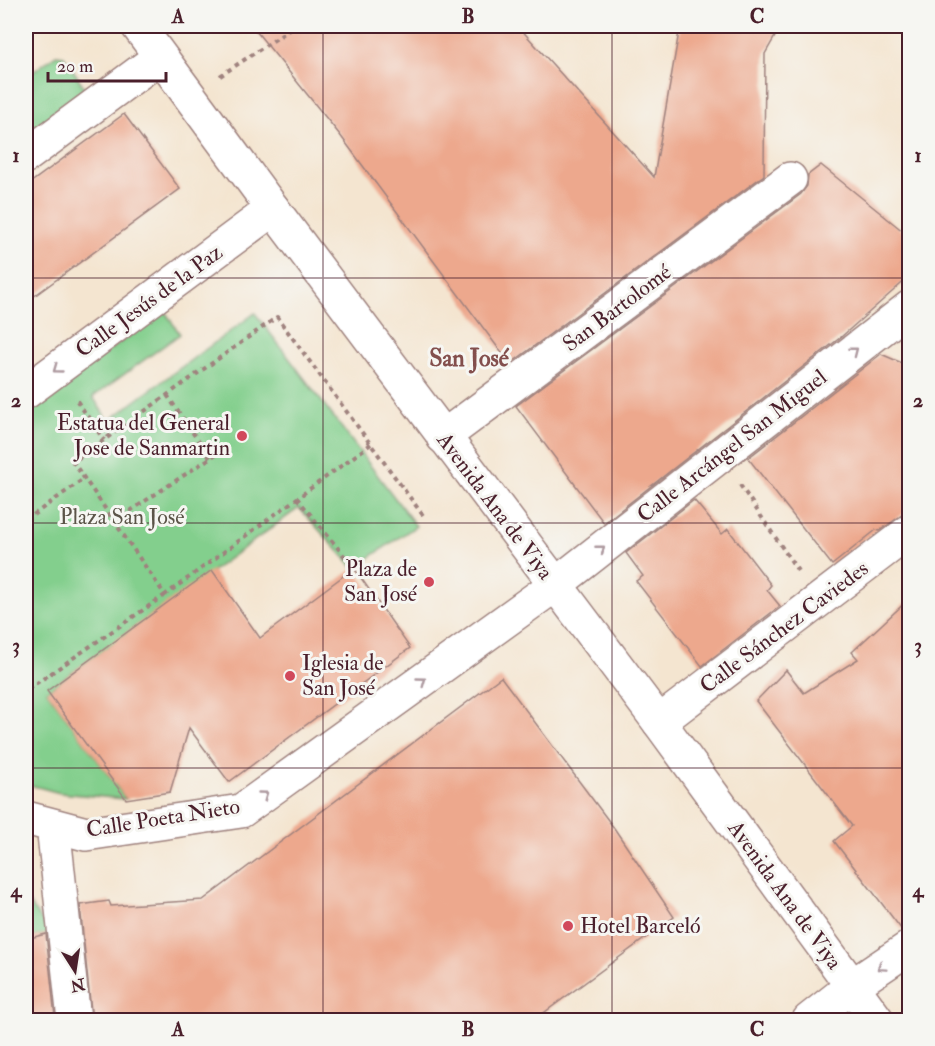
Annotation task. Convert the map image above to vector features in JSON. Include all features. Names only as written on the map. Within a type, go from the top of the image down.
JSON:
[{"type":"street","name":"Avenida Ana de Viya","points":[[138,26],[443,437],[659,722],[877,1020]]},
{"type":"street","points":[[26,156],[160,57]]},
{"type":"street","name":"San Bartolomé","points":[[443,437],[790,179]]},
{"type":"street","name":"Calle Jesús de la Paz","points":[[26,392],[273,209]]},
{"type":"street","name":"Calle Arcángel San Miguel","points":[[555,585],[909,307]]},
{"type":"street","name":"Calle Sánchez Caviedes","points":[[659,722],[909,531]]},
{"type":"street","name":"Calle Poeta Nieto","points":[[39,822],[86,834],[241,811],[555,585]]},
{"type":"street","points":[[39,822],[74,1020]]},
{"type":"street","points":[[809,1020],[852,986],[909,947]]},
{"type":"path","points":[[189,96],[295,26]]},
{"type":"path","points":[[165,595],[73,462],[277,316],[426,518]]},
{"type":"path","points":[[70,393],[104,440]]},
{"type":"path","points":[[167,395],[210,458]]},
{"type":"path","points":[[26,696],[27,687],[165,595],[371,444]]},
{"type":"path","points":[[115,521],[219,452]]},
{"type":"path","points":[[720,456],[818,601]]},
{"type":"path","points":[[26,520],[84,478]]},
{"type":"path","points":[[297,498],[354,568]]},
{"type":"green space","points":[[56,55],[64,56],[84,87],[82,96],[26,137],[26,77]]},
{"type":"green space","name":"Plaza San José","points":[[164,310],[180,334],[93,397],[108,421],[255,313],[416,526],[354,568],[299,508],[47,691],[126,799],[60,793],[26,784],[26,412]]},
{"type":"green space","points":[[26,899],[51,933],[26,939]]},
{"type":"building","points":[[252,26],[518,26],[654,177],[680,26],[781,26],[765,54],[764,175],[510,364],[340,135]]},
{"type":"building","points":[[124,114],[180,189],[26,302],[26,186]]},
{"type":"building","points":[[821,165],[909,236],[909,277],[841,337],[604,523],[516,406],[801,194],[807,186],[808,175]]},
{"type":"building","points":[[881,354],[909,366],[909,510],[879,531],[876,530],[832,565],[748,458]]},
{"type":"building","points":[[694,500],[722,534],[728,529],[771,585],[767,590],[780,606],[702,666],[636,581],[643,576],[626,553]]},
{"type":"building","points":[[354,568],[410,648],[229,782],[189,728],[170,792],[126,799],[47,691],[212,570],[260,638]]},
{"type":"building","points":[[909,599],[909,928],[902,930],[834,841],[852,826],[756,701],[786,670],[804,693],[858,659],[852,652]]},
{"type":"building","points":[[501,677],[614,828],[674,917],[534,1020],[92,1020],[80,905],[109,901],[111,906],[203,900]]},
{"type":"building","points":[[46,934],[55,1017],[26,1020],[26,939]]},
{"type":"place","name":"Estatua del General Jose de Sanmartin","points":[[242,436]]},
{"type":"place","name":"Plaza de San José","points":[[429,582]]},
{"type":"place","name":"Iglesia de San José","points":[[290,676]]},
{"type":"place","name":"Hotel Barceló","points":[[568,926]]},
{"type":"district","name":"San José","points":[[469,358]]}]
